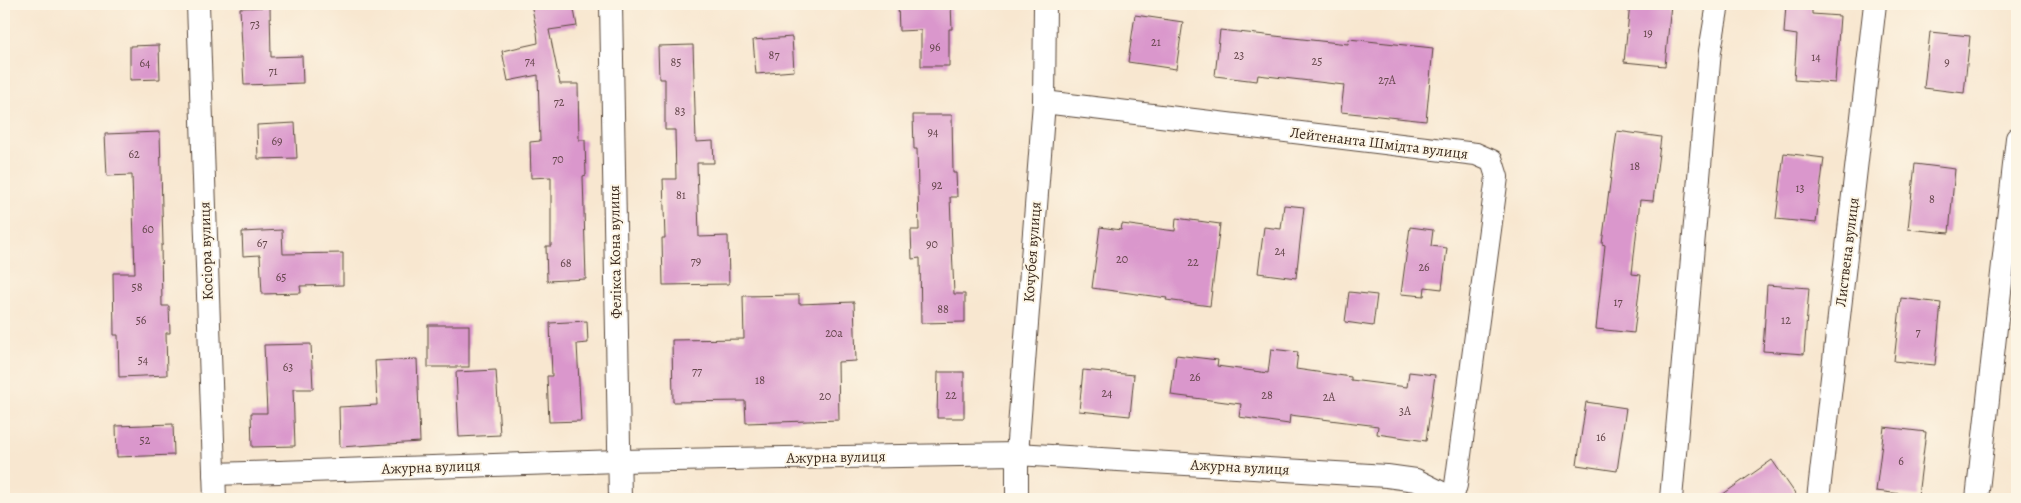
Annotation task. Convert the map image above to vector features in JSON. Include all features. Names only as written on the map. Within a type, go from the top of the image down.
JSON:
[{"type":"street","name":"Косіора вулиця","points":[[198,4],[215,499]]},
{"type":"street","name":"Фелікса Кона вулиця","points":[[611,4],[620,499]]},
{"type":"street","name":"Кочубея вулиця","points":[[1017,499],[1018,454],[1044,102],[1045,4]]},
{"type":"street","points":[[1671,499],[1710,51],[1718,4]]},
{"type":"street","name":"Листвена вулиця","points":[[1818,499],[1875,4]]},
{"type":"street","name":"Лейтенанта Шмідта вулиця","points":[[1044,102],[1476,154],[1492,161],[1497,177],[1456,485],[1452,499]]},
{"type":"street","points":[[1977,499],[2017,138]]},
{"type":"street","name":"Ажурна вулиця","points":[[214,474],[619,461],[1018,454],[1387,476],[1416,480],[1452,499]]},
{"type":"building","points":[[531,4],[573,4],[577,26],[549,30],[560,84],[578,84],[579,140],[585,140],[586,175],[583,176],[586,279],[547,281],[546,246],[551,246],[551,177],[531,178],[530,142],[540,141],[538,75],[508,81],[502,51],[538,43]]},
{"type":"building","points":[[898,4],[951,4],[952,29],[949,29],[949,66],[921,66],[921,30],[899,31]]},
{"type":"building","points":[[1630,4],[1671,4],[1665,66],[1624,62]]},
{"type":"building","points":[[1786,4],[1812,4],[1812,14],[1840,16],[1835,83],[1794,80],[1797,35],[1784,33]]},
{"type":"building","points":[[270,7],[271,57],[302,56],[303,83],[244,85],[240,8]]},
{"type":"building","points":[[1135,15],[1183,22],[1176,69],[1128,62]]},
{"type":"building","points":[[1220,30],[1348,44],[1349,39],[1433,48],[1426,121],[1341,112],[1344,85],[1258,75],[1257,81],[1215,76]]},
{"type":"building","points":[[1930,32],[1970,36],[1964,93],[1924,88]]},
{"type":"building","points":[[792,37],[794,71],[756,74],[753,40]]},
{"type":"building","points":[[159,45],[160,79],[130,80],[130,46]]},
{"type":"building","points":[[693,45],[696,142],[713,141],[714,163],[697,163],[699,237],[728,236],[729,284],[663,285],[662,238],[665,238],[663,179],[676,179],[675,130],[665,130],[665,79],[659,79],[658,46]]},
{"type":"building","points":[[913,115],[952,115],[953,173],[956,173],[957,197],[950,197],[954,294],[965,294],[965,322],[921,323],[920,258],[912,259],[911,230],[919,230],[917,149],[914,149]]},
{"type":"building","points":[[295,123],[297,158],[258,159],[257,125]]},
{"type":"building","points":[[1617,131],[1661,137],[1653,201],[1640,200],[1632,274],[1641,275],[1634,333],[1596,329],[1605,245],[1602,244]]},
{"type":"building","points":[[160,132],[163,245],[161,245],[162,306],[169,306],[170,333],[166,333],[167,375],[119,377],[118,335],[114,335],[113,273],[135,273],[132,175],[107,176],[105,134]]},
{"type":"building","points":[[1784,153],[1824,158],[1816,223],[1776,219]]},
{"type":"building","points":[[1915,164],[1955,169],[1949,233],[1908,229]]},
{"type":"building","points":[[1284,205],[1304,207],[1296,278],[1258,273],[1264,227],[1281,229]]},
{"type":"building","points":[[1176,218],[1220,224],[1210,306],[1092,288],[1100,227],[1121,230],[1122,224],[1175,231]]},
{"type":"building","points":[[1410,227],[1433,230],[1431,246],[1447,248],[1442,289],[1425,287],[1424,296],[1401,294]]},
{"type":"building","points":[[282,230],[283,254],[343,253],[343,285],[300,286],[301,293],[262,294],[260,255],[243,256],[242,232]]},
{"type":"building","points":[[1767,285],[1809,288],[1804,354],[1763,351]]},
{"type":"building","points":[[1349,292],[1377,295],[1373,326],[1345,322]]},
{"type":"building","points":[[799,295],[799,304],[854,302],[856,361],[838,362],[839,420],[746,423],[745,401],[673,402],[672,340],[744,339],[743,296]]},
{"type":"building","points":[[1901,298],[1941,303],[1935,365],[1894,361]]},
{"type":"building","points":[[587,321],[588,343],[577,344],[581,421],[549,422],[547,376],[552,376],[550,323]]},
{"type":"building","points":[[428,325],[469,325],[469,367],[428,367]]},
{"type":"building","points":[[311,344],[313,389],[293,389],[295,446],[252,447],[251,413],[267,413],[264,345]]},
{"type":"building","points":[[1271,349],[1298,352],[1296,369],[1351,377],[1351,380],[1407,387],[1409,372],[1435,375],[1426,441],[1377,434],[1378,426],[1290,415],[1289,424],[1239,417],[1241,404],[1171,395],[1176,355],[1218,360],[1217,366],[1268,373]]},
{"type":"building","points":[[417,359],[420,442],[340,447],[339,407],[377,405],[375,361]]},
{"type":"building","points":[[496,370],[500,435],[459,437],[456,372]]},
{"type":"building","points":[[1083,370],[1134,375],[1130,416],[1079,411]]},
{"type":"building","points":[[938,372],[964,372],[964,418],[937,418]]},
{"type":"building","points":[[1586,402],[1626,408],[1617,471],[1577,465]]},
{"type":"building","points":[[173,424],[174,455],[117,457],[116,426]]},
{"type":"building","points":[[1884,427],[1926,432],[1918,496],[1876,491]]},
{"type":"building","points":[[1772,460],[1799,499],[1716,499]]}]
